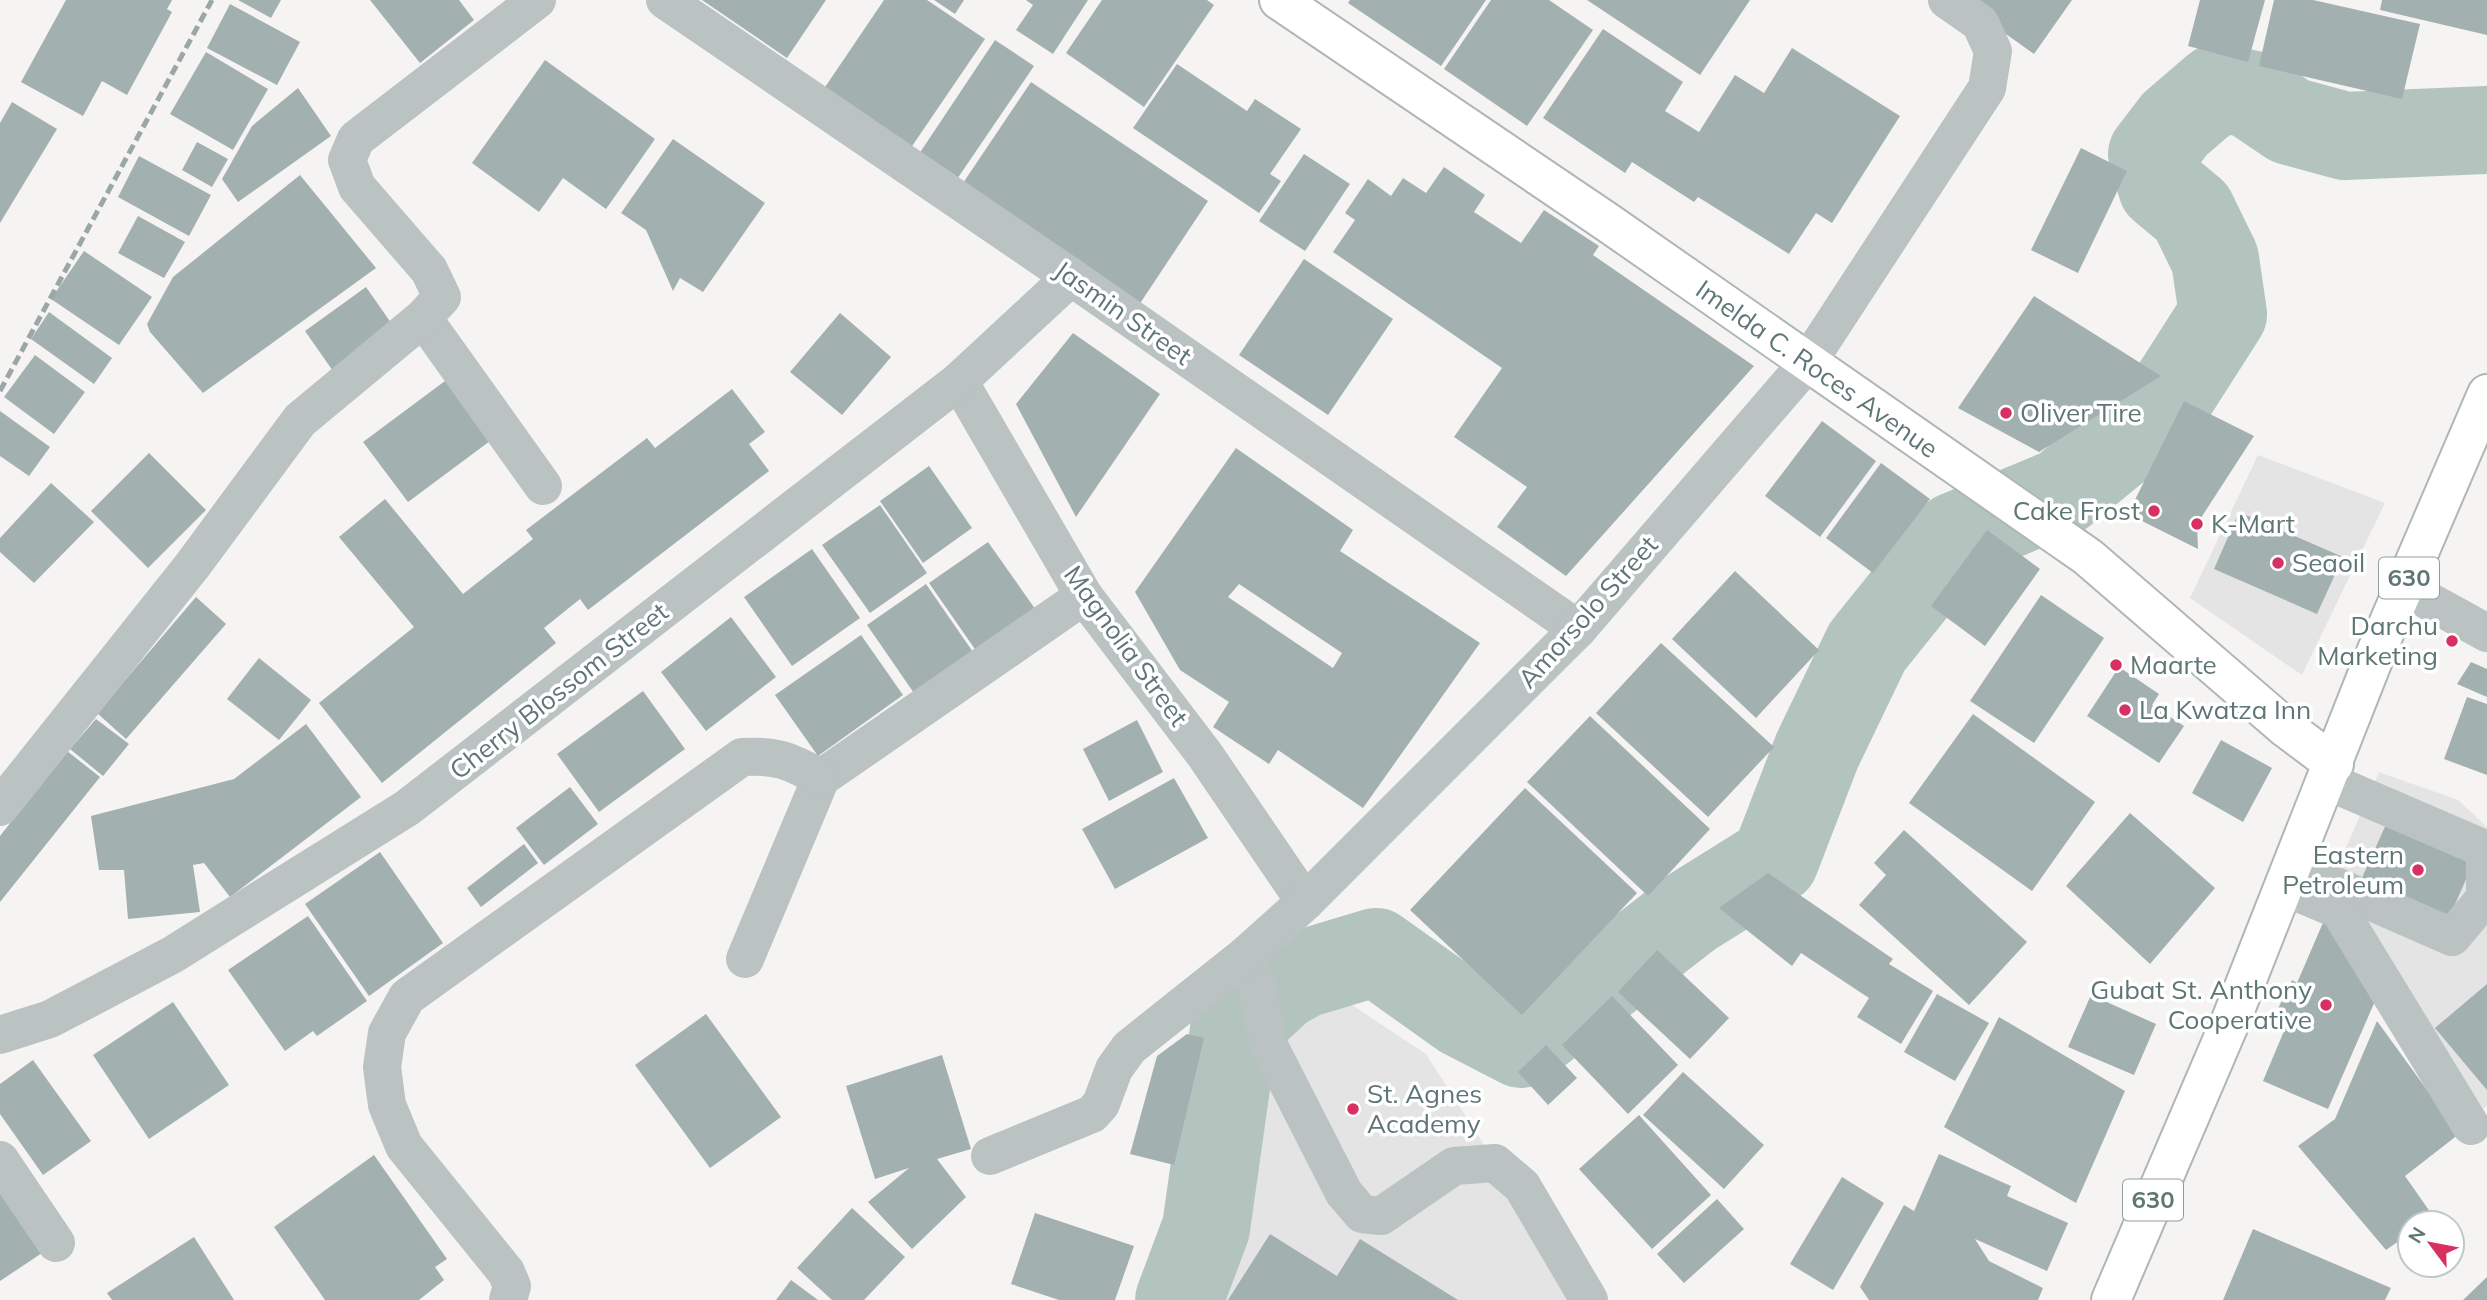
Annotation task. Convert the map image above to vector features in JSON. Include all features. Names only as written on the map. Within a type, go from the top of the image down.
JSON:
[{"type":"main road","name":"Imelda C. Roces Avenue","points":[[1279,0],[2059,535],[2287,728],[2330,773]]},
{"type":"main road","name":"630","points":[[2111,1300],[2231,1020],[2377,650],[2487,394]]},
{"type":"street","points":[[0,807],[192,566],[300,420],[424,318],[442,297],[429,270],[357,187],[347,160],[356,139],[537,0]]},
{"type":"street","name":"Jasmin Street","points":[[666,0],[1578,629]]},
{"type":"street","name":"Amorsolo Street","points":[[990,1156],[1092,1114],[1101,1104],[1114,1069],[1129,1048],[1252,971],[1305,902],[1578,629],[1808,362],[1987,88],[1993,51],[1980,23],[1947,0]]},
{"type":"street","name":"Cherry Blossom Street","points":[[0,1035],[50,1019],[172,955],[407,808],[959,381],[1071,277]]},
{"type":"street","points":[[424,318],[543,486]]},
{"type":"street","name":"Magnolia Street","points":[[959,381],[1084,596],[1205,755],[1305,902]]},
{"type":"street","points":[[2405,588],[2487,634]]},
{"type":"street","points":[[745,959],[821,778],[1084,596]]},
{"type":"street","points":[[508,1300],[512,1286],[506,1272],[404,1146],[387,1105],[382,1066],[387,1033],[407,997],[742,757],[765,756],[787,760],[821,778]]},
{"type":"street","points":[[2288,877],[2452,937],[2486,899],[2485,849],[2330,773]]},
{"type":"street","points":[[2288,877],[2339,910],[2471,1126]]},
{"type":"street","points":[[1252,971],[1269,1046],[1344,1193],[1362,1213],[1381,1216],[1454,1166],[1494,1163],[1522,1186],[1589,1300]]},
{"type":"street","points":[[0,1160],[56,1243]]},
{"type":"shaded area","points":[[2258,455],[2385,503],[2302,675],[2190,598]]},
{"type":"shaded area","points":[[2379,772],[2458,800],[2487,827],[2487,1106],[2481,1110],[2327,891]]},
{"type":"shaded area","name":"St. Agnes Academy","points":[[1328,989],[1426,1054],[1523,1206],[1572,1300],[1196,1300],[1215,1261],[1256,1053]]},
{"type":"building","points":[[66,0],[172,0],[167,9],[172,12],[127,95],[102,81],[83,116],[21,82]]},
{"type":"building","points":[[238,0],[281,0],[271,18]]},
{"type":"building","points":[[370,0],[459,0],[474,20],[420,63]]},
{"type":"building","points":[[702,0],[826,0],[787,58]]},
{"type":"building","points":[[884,0],[927,0],[985,39],[906,155],[819,96]]},
{"type":"building","points":[[934,0],[964,0],[955,14]]},
{"type":"building","points":[[1026,0],[1088,0],[1053,54],[1016,30],[1033,5]]},
{"type":"building","points":[[1102,0],[1207,0],[1214,5],[1144,107],[1066,53]]},
{"type":"building","points":[[1350,0],[1486,0],[1441,66],[1348,3]]},
{"type":"building","points":[[1491,0],[1549,0],[1593,30],[1527,126],[1444,69]]},
{"type":"building","points":[[1587,0],[1750,0],[1700,75]]},
{"type":"building","points":[[1958,0],[2072,0],[2034,54]]},
{"type":"building","points":[[2200,0],[2265,0],[2248,62],[2188,46]]},
{"type":"building","points":[[2274,0],[2313,0],[2420,24],[2402,99],[2259,66]]},
{"type":"building","points":[[2382,0],[2487,0],[2487,35],[2380,10]]},
{"type":"building","points":[[230,4],[300,42],[277,85],[207,48]]},
{"type":"building","points":[[1603,29],[1683,82],[1665,111],[1699,132],[1735,75],[1764,93],[1792,48],[1900,116],[1832,223],[1816,213],[1789,254],[1698,197],[1694,202],[1632,162],[1625,173],[1543,118]]},
{"type":"building","points":[[995,40],[1034,66],[953,185],[915,160]]},
{"type":"building","points":[[206,52],[268,89],[233,150],[170,114]]},
{"type":"building","points":[[545,60],[655,139],[606,209],[563,178],[539,212],[472,163]]},
{"type":"building","points":[[1177,64],[1247,111],[1255,99],[1301,129],[1270,174],[1281,181],[1259,213],[1133,128]]},
{"type":"building","points":[[1031,82],[1208,201],[1135,311],[957,192]]},
{"type":"building","points":[[298,88],[331,136],[238,202],[222,179],[252,126]]},
{"type":"building","points":[[12,102],[57,129],[0,223],[0,123]]},
{"type":"building","points":[[673,139],[765,203],[703,292],[680,278],[673,291],[646,230],[621,213]]},
{"type":"building","points":[[197,142],[228,159],[212,187],[182,170]]},
{"type":"building","points":[[2081,148],[2127,171],[2078,273],[2031,250]]},
{"type":"building","points":[[1304,154],[1350,184],[1305,251],[1259,221]]},
{"type":"building","points":[[139,156],[211,195],[189,236],[118,197]]},
{"type":"building","points":[[1444,167],[1485,195],[1474,212],[1521,243],[1544,210],[1599,246],[1593,255],[1754,366],[1566,576],[1497,527],[1527,487],[1454,437],[1502,368],[1333,252],[1355,220],[1345,213],[1368,179],[1391,196],[1403,178],[1426,193]]},
{"type":"building","points":[[300,175],[376,268],[203,393],[150,332],[147,324],[173,277]]},
{"type":"building","points":[[138,216],[185,242],[164,278],[118,253]]},
{"type":"building","points":[[84,251],[152,297],[119,345],[51,299]]},
{"type":"building","points":[[1304,259],[1393,319],[1328,415],[1239,355]]},
{"type":"building","points":[[366,287],[403,340],[342,384],[305,331]]},
{"type":"building","points":[[2034,296],[2161,376],[2039,452],[1958,408]]},
{"type":"building","points":[[49,312],[112,358],[94,384],[31,339]]},
{"type":"building","points":[[840,313],[891,357],[842,415],[790,372]]},
{"type":"building","points":[[1073,333],[1160,394],[1076,517],[1016,404]]},
{"type":"building","points":[[35,355],[85,392],[54,434],[4,397]]},
{"type":"building","points":[[449,378],[494,438],[408,502],[363,442]]},
{"type":"building","points":[[732,389],[765,432],[749,444],[769,471],[588,610],[580,599],[544,628],[556,643],[382,783],[319,703],[414,627],[339,537],[385,499],[463,594],[533,539],[526,530],[647,438],[655,448]]},
{"type":"building","points":[[2184,401],[2254,436],[2197,524],[2198,549],[2128,514]]},
{"type":"building","points":[[0,411],[50,447],[29,476],[0,456]]},
{"type":"building","points":[[1822,421],[1876,461],[1820,537],[1765,496]]},
{"type":"building","points":[[1236,448],[1353,530],[1340,551],[1480,643],[1363,808],[1278,750],[1269,764],[1213,727],[1229,702],[1180,670],[1135,592]],"holes":[[[1239,584],[1342,653],[1333,668],[1228,597]]]},
{"type":"building","points":[[149,453],[206,510],[148,568],[91,511]]},
{"type":"building","points":[[1881,463],[1930,499],[1873,573],[1826,538]]},
{"type":"building","points":[[929,466],[972,528],[923,563],[880,501]]},
{"type":"building","points":[[51,483],[94,522],[34,583],[0,552],[0,538]]},
{"type":"building","points":[[880,505],[927,573],[870,613],[822,545]]},
{"type":"building","name":"Seaoil","points":[[2239,512],[2343,557],[2317,614],[2214,569]]},
{"type":"building","points":[[1987,530],[2040,569],[1985,646],[1931,606]]},
{"type":"building","points":[[988,542],[1038,613],[979,655],[929,583]]},
{"type":"building","points":[[812,549],[860,618],[792,666],[744,597]]},
{"type":"building","points":[[1735,571],[1819,650],[1756,718],[1672,639]]},
{"type":"building","points":[[926,584],[975,655],[916,696],[867,625]]},
{"type":"building","points":[[2041,595],[2104,638],[2034,743],[1970,701]]},
{"type":"building","points":[[196,597],[226,624],[126,739],[97,713]]},
{"type":"building","points":[[731,617],[776,677],[706,731],[661,672]]},
{"type":"building","points":[[861,635],[903,695],[818,756],[775,695]]},
{"type":"building","points":[[1661,643],[1774,747],[1708,817],[1596,713]]},
{"type":"building","points":[[259,658],[311,700],[279,740],[227,699]]},
{"type":"building","points":[[2471,662],[2487,669],[2487,697],[2457,684]]},
{"type":"building","name":"La Kwatza Inn","points":[[2119,667],[2159,694],[2152,705],[2184,726],[2159,763],[2087,716]]},
{"type":"building","points":[[643,691],[685,749],[599,812],[557,754]]},
{"type":"building","points":[[2467,697],[2487,704],[2487,775],[2444,759]]},
{"type":"building","points":[[1973,714],[2095,802],[2032,891],[1909,803]]},
{"type":"building","points":[[1590,716],[1710,829],[1648,896],[1527,782]]},
{"type":"building","points":[[96,719],[129,744],[103,776],[70,749]]},
{"type":"building","points":[[1137,720],[1163,772],[1109,801],[1083,749]]},
{"type":"building","points":[[306,724],[361,797],[230,897],[204,863],[193,865],[200,912],[128,919],[124,870],[99,870],[91,816],[234,779]]},
{"type":"building","points":[[2221,740],[2272,768],[2243,822],[2192,793]]},
{"type":"building","points":[[67,751],[100,777],[0,902],[0,836]]},
{"type":"building","points":[[1174,778],[1208,838],[1115,889],[1082,829]]},
{"type":"building","points":[[570,787],[598,824],[544,865],[516,828]]},
{"type":"building","points":[[1525,788],[1637,893],[1522,1015],[1410,910]]},
{"type":"building","points":[[2130,813],[2215,888],[2150,964],[2066,886]]},
{"type":"building","name":"Eastern Petroleum","points":[[2388,820],[2475,859],[2448,920],[2361,880]]},
{"type":"building","points":[[1904,830],[2027,942],[1969,1005],[1859,905],[1886,875],[1874,863]]},
{"type":"building","points":[[524,844],[538,863],[481,907],[467,888]]},
{"type":"building","points":[[380,852],[443,943],[369,996],[305,904]]},
{"type":"building","points":[[1768,873],[1893,959],[1889,964],[1933,991],[1901,1044],[1857,1017],[1869,998],[1801,953],[1792,966],[1719,908]]},
{"type":"building","name":"Gubat St. Anthony Cooperative","points":[[2328,911],[2382,985],[2328,1109],[2263,1081],[2284,1031],[2270,1025],[2292,980],[2297,983]]},
{"type":"building","points":[[308,916],[367,1001],[317,1036],[313,1031],[285,1051],[228,970]]},
{"type":"building","points":[[1657,950],[1729,1018],[1690,1059],[1618,992]]},
{"type":"building","points":[[2487,984],[2487,1090],[2435,1028]]},
{"type":"building","points":[[1937,994],[1989,1023],[1955,1081],[1904,1052]]},
{"type":"building","points":[[2091,995],[2156,1024],[2134,1075],[2068,1047]]},
{"type":"building","points":[[1612,996],[1678,1065],[1628,1114],[1562,1045]]},
{"type":"building","points":[[173,1002],[229,1085],[149,1139],[93,1055]]},
{"type":"building","points":[[706,1014],[781,1117],[710,1168],[635,1065]]},
{"type":"building","points":[[1999,1017],[2125,1091],[2076,1203],[1944,1127]]},
{"type":"building","points":[[2377,1021],[2459,1134],[2405,1176],[2428,1209],[2396,1209],[2396,1243],[2386,1250],[2298,1146],[2335,1119]]},
{"type":"building","points":[[1187,1034],[1204,1038],[1174,1165],[1130,1154],[1157,1056]]},
{"type":"building","points":[[1546,1045],[1577,1078],[1548,1105],[1518,1072]]},
{"type":"building","points":[[942,1055],[971,1149],[937,1159],[966,1197],[912,1249],[868,1202],[909,1168],[875,1179],[846,1086]]},
{"type":"building","points":[[33,1060],[91,1141],[43,1175],[0,1114],[0,1084]]},
{"type":"building","points":[[1683,1072],[1764,1145],[1724,1189],[1643,1115]]},
{"type":"building","points":[[1639,1115],[1711,1195],[1652,1249],[1579,1169]]},
{"type":"building","points":[[1939,1154],[2011,1186],[2007,1196],[2068,1223],[2047,1271],[1975,1239],[1989,1261],[2043,1288],[2038,1300],[1869,1300],[1860,1287],[1904,1205],[1914,1211]]},
{"type":"building","points":[[374,1155],[447,1259],[435,1267],[444,1280],[419,1300],[325,1300],[274,1227]]},
{"type":"building","points":[[1842,1177],[1884,1203],[1833,1290],[1790,1264]]},
{"type":"building","points":[[0,1178],[48,1249],[0,1281]]},
{"type":"building","points":[[1717,1199],[1744,1229],[1684,1283],[1657,1254]]},
{"type":"building","points":[[852,1208],[905,1257],[864,1300],[832,1300],[797,1268]]},
{"type":"building","points":[[1035,1213],[1134,1246],[1115,1300],[1059,1300],[1011,1284]]},
{"type":"building","points":[[2253,1229],[2391,1288],[2385,1300],[2223,1300]]},
{"type":"building","points":[[1270,1234],[1337,1276],[1360,1239],[1458,1300],[1228,1300]]},
{"type":"building","points":[[194,1237],[234,1300],[112,1300],[107,1293]]},
{"type":"building","points":[[2487,1277],[2487,1300],[2463,1300]]},
{"type":"building","points":[[791,1280],[818,1300],[776,1300]]},
{"type":"waterway","points":[[1179,1300],[1206,1228],[1234,1030],[1280,987],[1303,974],[1376,952],[1463,1014],[1521,1044],[1690,913],[1775,860],[1817,751],[1867,647],[1956,536],[2062,492],[2161,411],[2223,314],[2215,259],[2192,212],[2162,187],[2152,154],[2175,124],[2217,88],[2250,94],[2290,121],[2345,136],[2487,130]]},
{"type":"railway","points":[[0,391],[212,0]]},
{"type":"place","name":"Oliver Tire","points":[[2006,413]]},
{"type":"place","name":"Cake Frost","points":[[2154,511]]},
{"type":"place","name":"K-Mart","points":[[2197,524]]},
{"type":"place","name":"Seaoil","points":[[2278,563]]},
{"type":"place","name":"Darchu Marketing","points":[[2452,641]]},
{"type":"place","name":"Maarte","points":[[2116,665]]},
{"type":"place","name":"La Kwatza Inn","points":[[2125,710]]},
{"type":"place","name":"Eastern Petroleum","points":[[2418,870]]},
{"type":"place","name":"Gubat St. Anthony Cooperative","points":[[2326,1005]]},
{"type":"place","name":"St. Agnes Academy","points":[[1353,1109]]}]
